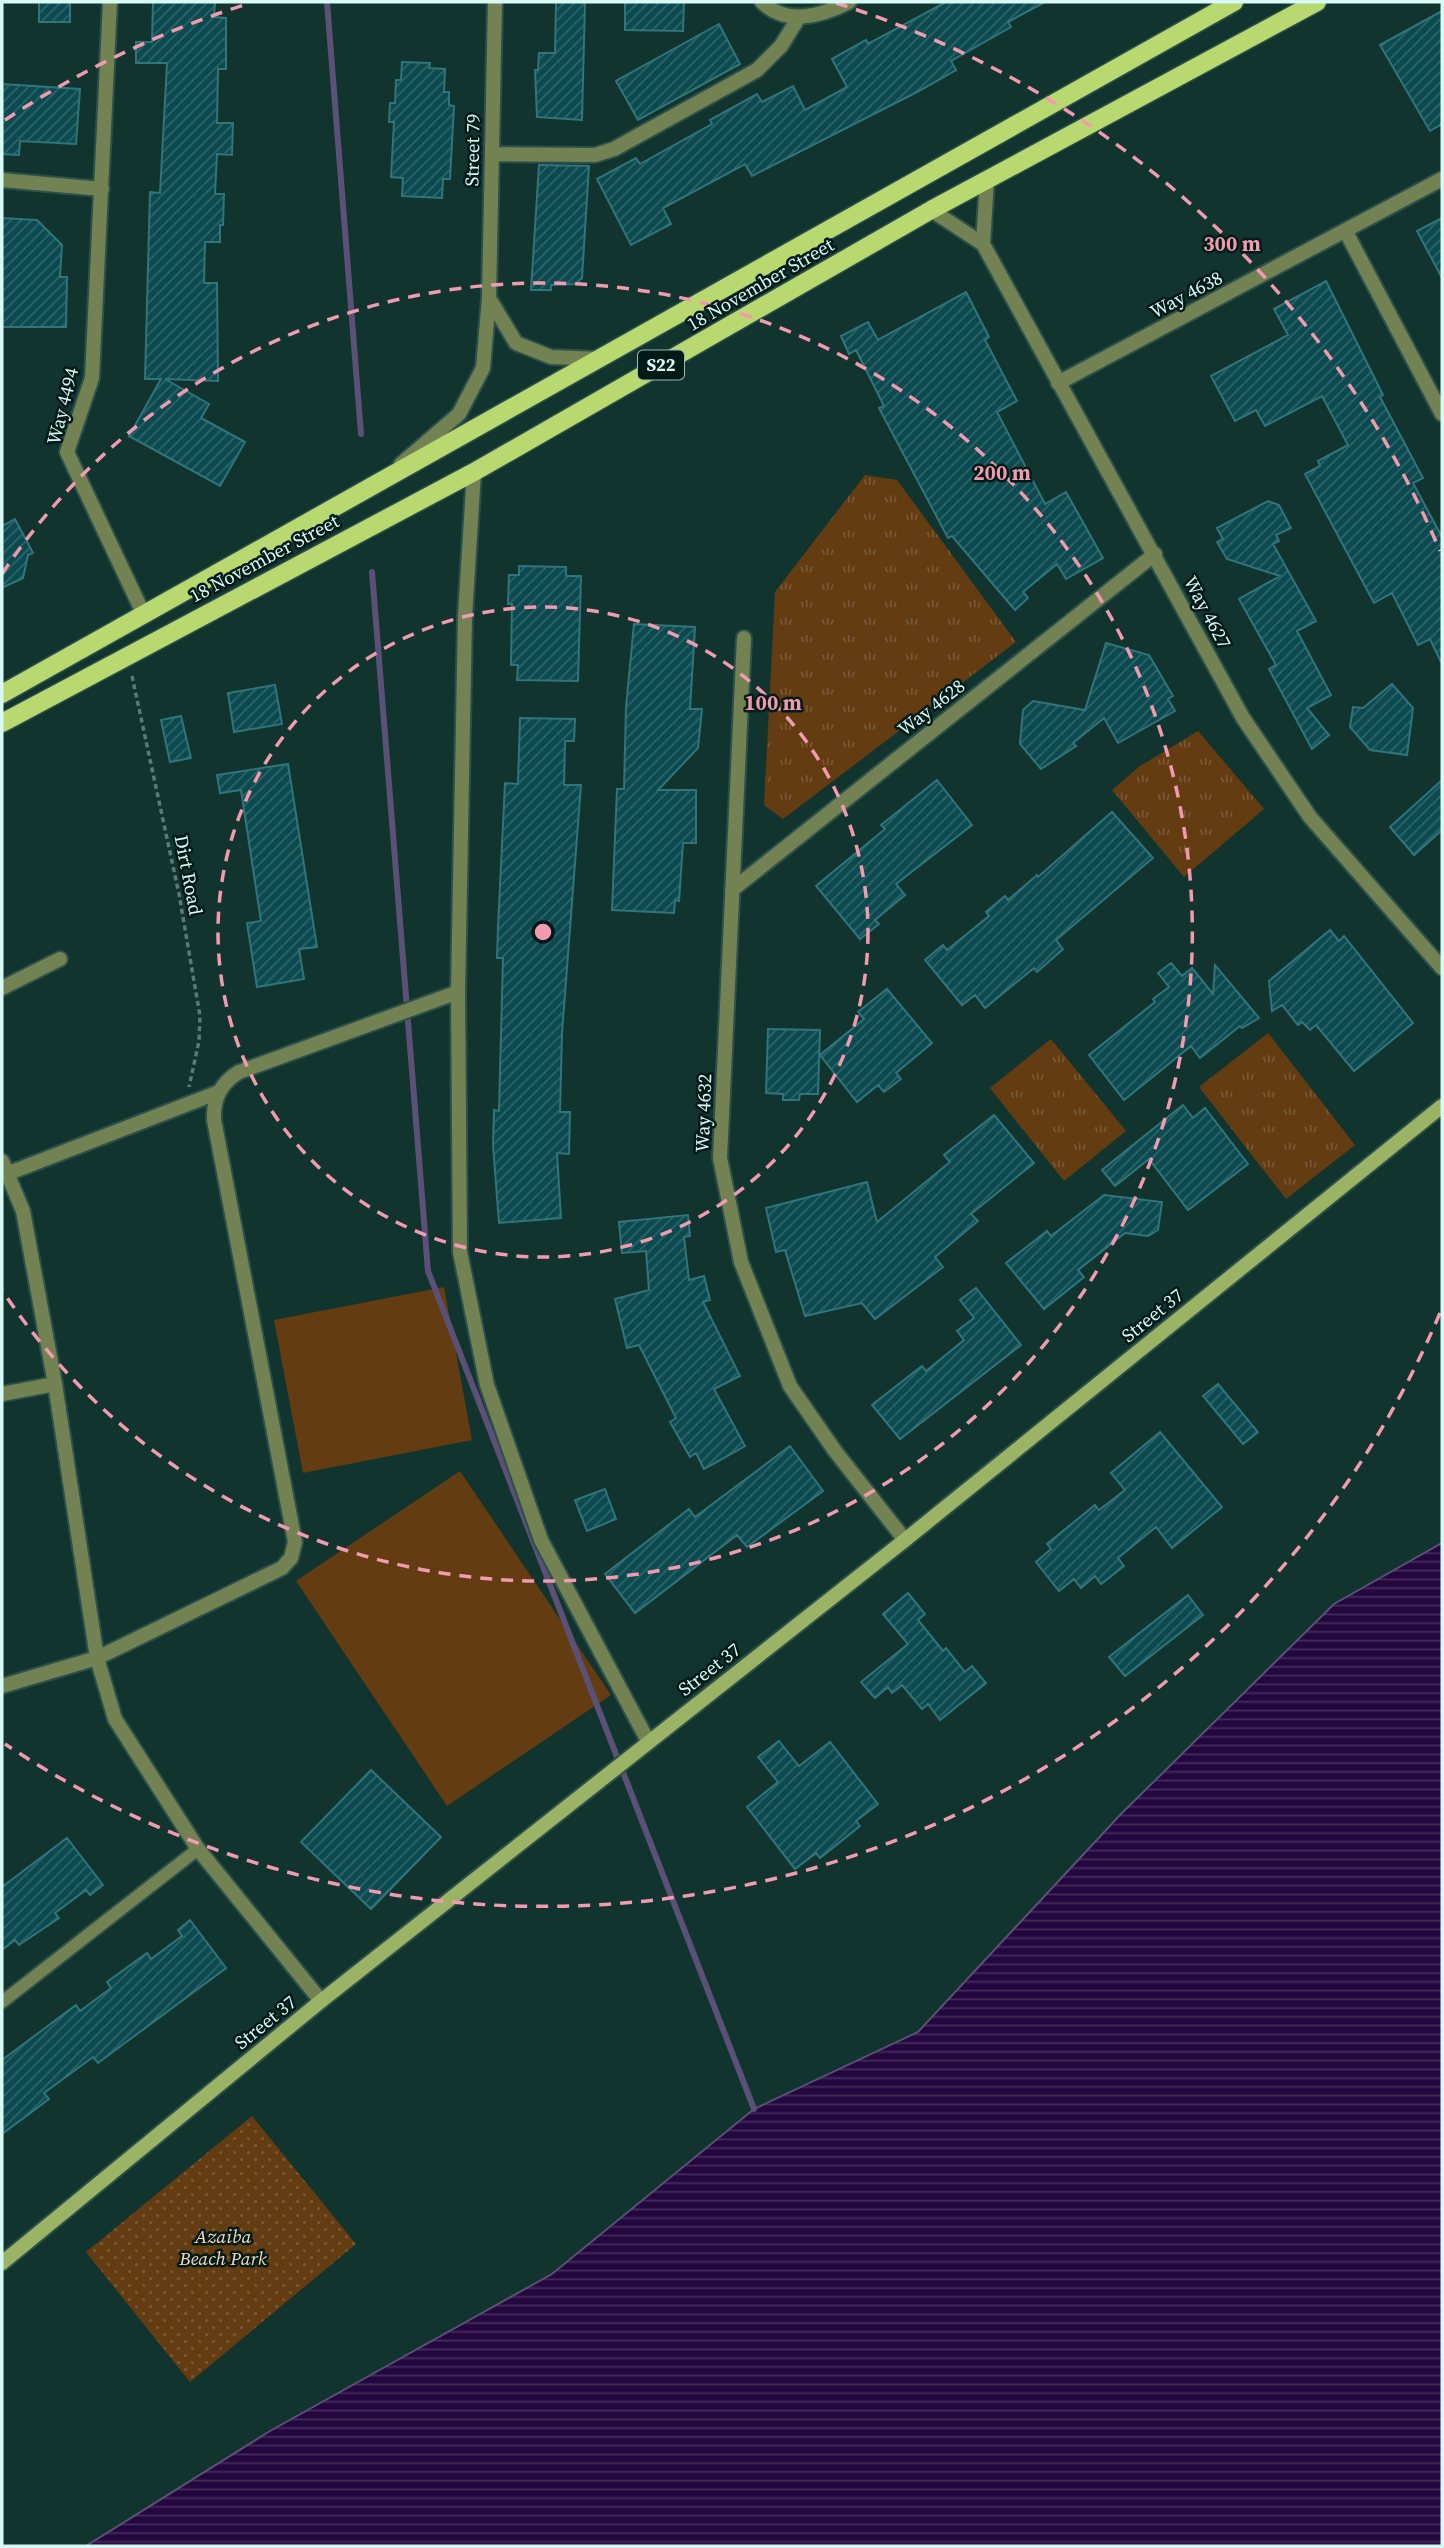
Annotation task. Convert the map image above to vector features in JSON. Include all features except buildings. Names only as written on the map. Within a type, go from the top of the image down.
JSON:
[{"type":"main road","name":"18 November Street","points":[[2,694],[602,359],[943,163],[1234,2]]},
{"type":"main road","name":"18 November Street","points":[[2,723],[127,654],[474,472],[931,210],[1317,2]]},
{"type":"street","name":"Way 4494","points":[[110,2],[92,377],[67,452],[144,615]]},
{"type":"street","name":"Street 79","points":[[379,483],[459,414],[484,368],[489,298],[495,2]]},
{"type":"street","points":[[762,2],[772,12],[799,17],[825,14],[849,2]]},
{"type":"street","points":[[492,154],[595,155],[614,149],[757,71],[781,46],[799,17]]},
{"type":"street","points":[[983,243],[987,179]]},
{"type":"street","name":"Way 4638","points":[[1058,383],[1442,179]]},
{"type":"street","points":[[2,180],[102,189]]},
{"type":"street","name":"Way 4627","points":[[931,210],[983,243],[1243,718],[1310,817],[1442,968]]},
{"type":"street","points":[[1346,232],[1442,414]]},
{"type":"street","points":[[489,298],[516,343],[551,357],[602,359]]},
{"type":"street","points":[[474,472],[465,616],[458,992],[460,1251],[487,1385],[541,1540],[648,1741]]},
{"type":"street","name":"Way 4628","points":[[732,890],[1155,554]]},
{"type":"street","name":"Way 4632","points":[[744,638],[720,1158],[741,1262],[790,1386],[835,1451],[905,1540]]},
{"type":"street","points":[[2,988],[60,959]]},
{"type":"street","points":[[321,2001],[198,1849],[115,1718],[97,1658],[55,1384],[23,1211],[5,1167],[219,1092],[239,1072],[458,992]]},
{"type":"street","points":[[2,1686],[97,1658],[282,1568],[291,1558],[295,1542],[214,1119],[219,1092]]},
{"type":"street","name":"Street 37","points":[[2,2263],[321,2001],[905,1540],[1442,1106]]},
{"type":"street","points":[[2,1394],[55,1384]]},
{"type":"lane","points":[[2,2002],[198,1849]]},
{"type":"path","name":"Dirt Road","points":[[127,654],[179,894],[200,1016],[199,1041],[189,1082],[190,1103]]},
{"type":"green space","points":[[865,475],[897,480],[1016,642],[783,819],[764,805],[775,592]]},
{"type":"green space","points":[[1198,731],[1264,809],[1184,877],[1112,790],[1140,766]]},
{"type":"green space","points":[[1268,1033],[1355,1145],[1286,1199],[1199,1087]]},
{"type":"green space","points":[[1051,1039],[1126,1131],[1064,1181],[990,1088]]},
{"type":"green space","points":[[444,1287],[472,1440],[303,1473],[274,1320]]},
{"type":"green space","points":[[460,1471],[611,1695],[447,1806],[296,1581]]},
{"type":"green space","name":"Azaiba Beach Park","points":[[252,2116],[356,2244],[190,2382],[86,2252]]},
{"type":"shaded area","points":[[1442,1543],[1442,2546],[86,2546],[270,2431],[552,2274],[754,2109],[918,2032],[1120,1815],[1334,1604]]},
{"type":"waterway","points":[[327,2],[361,434]]},
{"type":"waterway","points":[[372,572],[428,1271],[754,2109]]}]
